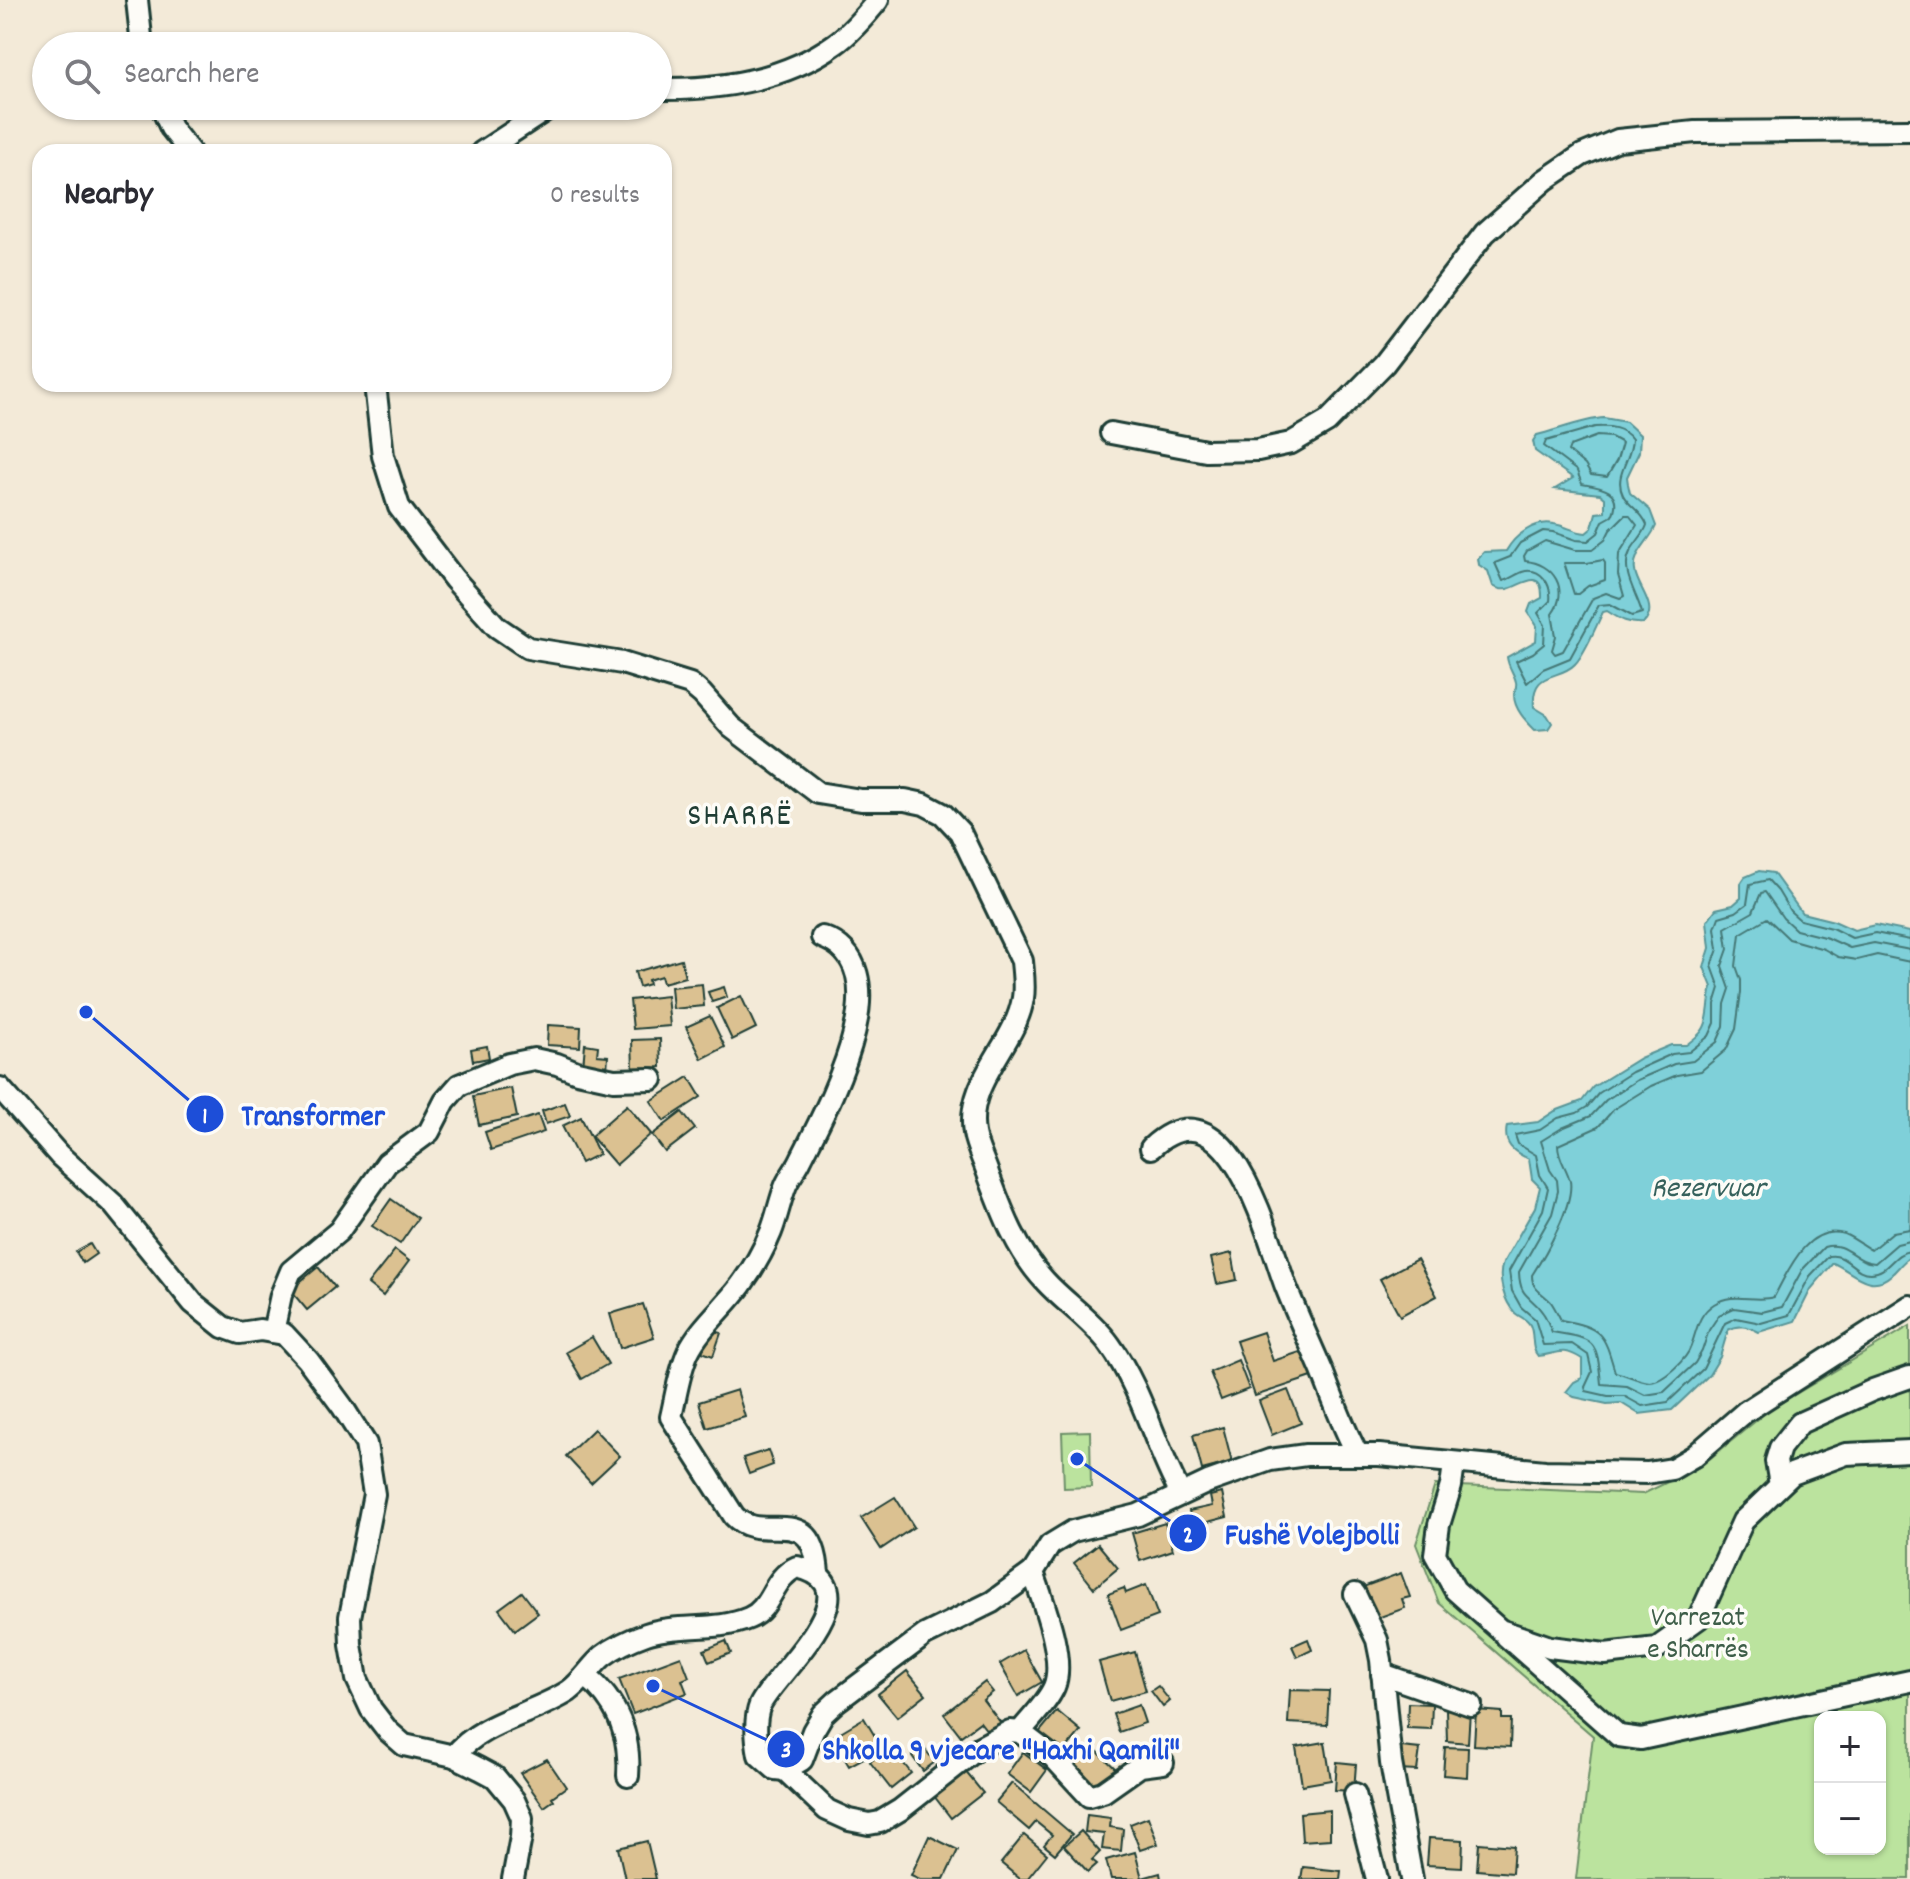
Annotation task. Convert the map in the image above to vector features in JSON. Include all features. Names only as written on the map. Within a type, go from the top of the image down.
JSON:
[{"type":"street","points":[[137,0],[140,32]]},
{"type":"street","points":[[672,88],[720,85],[769,76],[791,67],[837,44],[878,0]]},
{"type":"street","points":[[167,120],[184,144]]},
{"type":"street","points":[[494,144],[531,120]]},
{"type":"street","points":[[1111,433],[1206,451],[1258,450],[1291,443],[1327,422],[1384,364],[1485,233],[1545,180],[1582,155],[1618,140],[1695,132],[1910,130]]},
{"type":"street","points":[[376,392],[383,456],[399,507],[454,579],[509,636],[540,652],[563,652],[622,663],[690,684],[731,727],[818,793],[839,799],[905,800],[924,804],[943,814],[960,832],[1022,961],[1024,979],[1017,1018],[981,1085],[973,1111],[974,1134],[1020,1248],[1047,1284],[1111,1346],[1145,1407],[1181,1494]]},
{"type":"street","points":[[822,937],[837,942],[848,953],[860,983],[861,1003],[846,1057],[815,1130],[786,1185],[770,1233],[740,1286],[689,1352],[671,1417],[739,1521],[747,1526],[785,1527],[802,1533],[817,1556],[818,1575],[825,1585],[827,1608],[816,1633],[761,1703],[758,1713],[759,1755],[775,1769],[785,1770],[802,1760],[823,1714],[837,1701],[925,1635],[992,1602],[1033,1572],[1050,1545],[1073,1531],[1138,1515],[1181,1494],[1270,1460],[1306,1455],[1358,1455],[1545,1471],[1656,1473],[1672,1469],[1694,1456],[1745,1412],[1910,1306]]},
{"type":"street","points":[[273,1332],[281,1295],[291,1271],[339,1231],[387,1163],[429,1132],[445,1101],[459,1085],[509,1064],[534,1059],[614,1080],[652,1079]]},
{"type":"street","points":[[0,1088],[59,1155],[113,1204],[193,1303],[223,1327],[240,1333],[260,1330],[284,1334],[308,1360],[366,1444],[374,1494],[350,1617],[357,1679],[371,1709],[404,1745],[454,1756],[495,1777],[514,1800],[522,1818],[513,1879]]},
{"type":"street","points":[[1151,1148],[1176,1131],[1192,1131],[1205,1134],[1236,1161],[1250,1185],[1285,1284],[1358,1455]]},
{"type":"street","points":[[1780,1485],[1776,1461],[1780,1448],[1800,1423],[1910,1377]]},
{"type":"street","points":[[1500,1630],[1550,1647],[1605,1654],[1657,1648],[1699,1618],[1743,1521],[1792,1474],[1846,1454],[1910,1451]]},
{"type":"street","points":[[1454,1464],[1435,1554],[1455,1590],[1619,1736],[1641,1739],[1910,1681]]},
{"type":"street","points":[[454,1756],[475,1736],[554,1699],[586,1676],[601,1658],[632,1639],[667,1629],[719,1626],[746,1620],[761,1610],[785,1572],[797,1567],[818,1575]]},
{"type":"street","points":[[1020,1732],[1049,1695],[1057,1677],[1047,1612],[1033,1572]]},
{"type":"street","points":[[1355,1594],[1377,1640],[1391,1763],[1412,1879]]},
{"type":"street","points":[[1382,1674],[1471,1705]]},
{"type":"street","points":[[586,1676],[611,1700],[626,1745],[628,1776]]},
{"type":"street","points":[[785,1770],[827,1810],[849,1820],[869,1824],[880,1822],[900,1810],[980,1747],[1010,1731],[1020,1732],[1053,1757],[1089,1796],[1103,1792],[1140,1766],[1163,1763]]},
{"type":"street","points":[[1355,1794],[1377,1879]]},
{"type":"green space","name":"Varrezat e Sharrës","points":[[1910,1326],[1910,1879],[1576,1879],[1593,1736],[1439,1603],[1416,1544],[1435,1485],[1643,1494],[1701,1466],[1769,1410]]},
{"type":"green space","points":[[1090,1431],[1091,1487],[1064,1488],[1062,1432]]},
{"type":"water","points":[[1604,418],[1626,422],[1640,435],[1639,452],[1627,477],[1630,493],[1650,510],[1656,526],[1636,558],[1635,565],[1637,578],[1649,604],[1648,617],[1644,623],[1633,623],[1603,612],[1575,664],[1541,681],[1537,687],[1534,707],[1547,715],[1552,723],[1548,729],[1535,730],[1516,705],[1516,682],[1507,657],[1536,641],[1537,626],[1528,612],[1531,604],[1542,598],[1541,588],[1539,582],[1530,580],[1507,589],[1497,588],[1493,586],[1488,571],[1479,565],[1478,558],[1484,552],[1506,551],[1520,534],[1540,524],[1554,524],[1586,533],[1592,528],[1596,513],[1605,512],[1605,498],[1600,494],[1555,489],[1573,478],[1535,451],[1533,441],[1537,435]]},
{"type":"water","name":"Rezervuar","points":[[1759,871],[1773,873],[1802,913],[1854,930],[1875,925],[1910,932],[1910,1257],[1891,1275],[1876,1282],[1861,1279],[1833,1263],[1811,1289],[1795,1321],[1759,1332],[1744,1326],[1728,1330],[1720,1357],[1709,1375],[1672,1410],[1639,1414],[1621,1403],[1607,1404],[1574,1397],[1566,1392],[1582,1378],[1582,1359],[1565,1352],[1538,1356],[1530,1325],[1511,1308],[1503,1289],[1503,1263],[1535,1207],[1540,1187],[1532,1179],[1529,1159],[1508,1143],[1507,1126],[1538,1122],[1555,1111],[1582,1101],[1593,1087],[1640,1058],[1671,1045],[1686,1045],[1699,1034],[1706,1023],[1712,987],[1704,967],[1710,948],[1707,921],[1716,909],[1733,905],[1741,898],[1741,883],[1745,877]]},
{"type":"building","points":[[681,959],[685,977],[663,983],[661,976],[639,987],[635,972]]},
{"type":"building","points":[[702,984],[704,1006],[673,1009],[671,987]]},
{"type":"building","points":[[724,987],[727,997],[712,1002],[708,992]]},
{"type":"building","points":[[667,996],[670,1026],[633,1029],[630,1000]]},
{"type":"building","points":[[741,996],[756,1028],[732,1040],[717,1008]]},
{"type":"building","points":[[710,1016],[725,1047],[702,1059],[686,1027]]},
{"type":"building","points":[[548,1025],[581,1027],[580,1047],[547,1045]]},
{"type":"building","points":[[660,1039],[661,1067],[633,1068],[632,1040]]},
{"type":"building","points":[[585,1044],[598,1046],[597,1055],[608,1056],[607,1070],[583,1067]]},
{"type":"building","points":[[487,1046],[489,1058],[473,1061],[471,1049]]},
{"type":"building","points":[[689,1077],[701,1097],[664,1121],[651,1101]]},
{"type":"building","points":[[511,1088],[517,1117],[479,1125],[473,1096]]},
{"type":"building","points":[[565,1103],[570,1116],[546,1124],[542,1111]]},
{"type":"building","points":[[627,1105],[651,1134],[616,1165],[591,1136]]},
{"type":"building","points":[[682,1112],[695,1129],[665,1152],[652,1135]]},
{"type":"building","points":[[538,1115],[544,1132],[491,1150],[485,1132]]},
{"type":"building","points":[[581,1117],[599,1154],[581,1163],[562,1126]]},
{"type":"building","points":[[391,1199],[418,1218],[400,1244],[372,1226]]},
{"type":"building","points":[[90,1244],[96,1254],[83,1263],[76,1252]]},
{"type":"building","points":[[395,1250],[409,1261],[383,1296],[368,1284]]},
{"type":"building","points":[[1232,1253],[1237,1280],[1217,1284],[1211,1258]]},
{"type":"building","points":[[1417,1259],[1437,1296],[1400,1316],[1380,1279]]},
{"type":"building","points":[[318,1267],[335,1287],[307,1310],[290,1290]]},
{"type":"building","points":[[643,1304],[654,1337],[620,1348],[610,1314]]},
{"type":"building","points":[[711,1330],[721,1333],[713,1356],[702,1352]]},
{"type":"building","points":[[1263,1332],[1273,1361],[1303,1351],[1312,1377],[1255,1396],[1236,1341]]},
{"type":"building","points":[[592,1337],[608,1364],[582,1379],[566,1352]]},
{"type":"building","points":[[1238,1360],[1249,1389],[1221,1400],[1210,1372]]},
{"type":"building","points":[[737,1390],[745,1417],[707,1428],[699,1402]]},
{"type":"building","points":[[1288,1390],[1301,1423],[1272,1435],[1259,1401]]},
{"type":"building","points":[[1223,1427],[1232,1462],[1202,1470],[1193,1435]]},
{"type":"building","points":[[594,1429],[620,1456],[591,1483],[566,1456]]},
{"type":"building","points":[[768,1450],[773,1465],[749,1474],[743,1458]]},
{"type":"building","points":[[1222,1493],[1227,1517],[1192,1526],[1189,1511],[1212,1506],[1210,1496]]},
{"type":"building","points":[[895,1497],[914,1527],[881,1549],[861,1518]]},
{"type":"building","points":[[1165,1523],[1173,1550],[1140,1561],[1132,1533]]},
{"type":"building","points":[[1098,1544],[1118,1568],[1094,1588],[1074,1563]]},
{"type":"building","points":[[1401,1573],[1410,1597],[1402,1599],[1405,1608],[1372,1620],[1360,1588]]},
{"type":"building","points":[[1146,1585],[1158,1616],[1121,1630],[1108,1594],[1124,1588],[1126,1593]]},
{"type":"building","points":[[522,1592],[538,1613],[515,1630],[499,1609]]},
{"type":"building","points":[[1308,1639],[1312,1650],[1297,1657],[1292,1646]]},
{"type":"building","points":[[726,1641],[731,1653],[709,1662],[704,1650]]},
{"type":"building","points":[[1024,1650],[1042,1682],[1018,1696],[1000,1664]]},
{"type":"building","points":[[1135,1652],[1146,1691],[1110,1701],[1099,1662]]},
{"type":"building","points":[[681,1656],[689,1677],[682,1680],[687,1693],[633,1714],[619,1679]]},
{"type":"building","points":[[907,1671],[926,1694],[897,1717],[878,1694]]},
{"type":"building","points":[[985,1682],[993,1692],[983,1700],[1004,1727],[991,1736],[980,1722],[961,1736],[944,1714]]},
{"type":"building","points":[[1158,1686],[1170,1701],[1163,1707],[1151,1691]]},
{"type":"building","points":[[1290,1690],[1329,1691],[1327,1725],[1288,1723]]},
{"type":"building","points":[[1408,1703],[1432,1704],[1431,1729],[1407,1728]]},
{"type":"building","points":[[1139,1705],[1145,1723],[1119,1732],[1113,1714]]},
{"type":"building","points":[[1446,1709],[1470,1711],[1468,1743],[1447,1741]]},
{"type":"building","points":[[1476,1710],[1502,1712],[1502,1719],[1511,1719],[1510,1747],[1474,1745]]},
{"type":"building","points":[[1057,1711],[1081,1731],[1061,1755],[1037,1735]]},
{"type":"building","points":[[864,1718],[882,1748],[849,1766],[832,1737]]},
{"type":"building","points":[[1325,1742],[1331,1780],[1302,1785],[1296,1747]]},
{"type":"building","points":[[890,1746],[911,1773],[891,1789],[870,1762]]},
{"type":"building","points":[[923,1747],[935,1762],[923,1771],[912,1756]]},
{"type":"building","points":[[1081,1747],[1092,1757],[1097,1751],[1116,1769],[1096,1791],[1066,1762]]},
{"type":"building","points":[[1401,1747],[1420,1749],[1417,1771],[1398,1770]]},
{"type":"building","points":[[1445,1747],[1468,1748],[1467,1777],[1443,1775]]},
{"type":"building","points":[[1023,1752],[1047,1770],[1031,1792],[1007,1774]]},
{"type":"building","points":[[547,1759],[566,1787],[544,1807],[520,1773]]},
{"type":"building","points":[[1337,1762],[1356,1764],[1354,1791],[1335,1790]]},
{"type":"building","points":[[965,1771],[983,1793],[951,1818],[934,1796]]},
{"type":"building","points":[[1012,1783],[1072,1834],[1055,1854],[1044,1845],[1052,1835],[1036,1822],[1029,1830],[996,1802]]},
{"type":"building","points":[[1330,1810],[1330,1839],[1302,1841],[1300,1813]]},
{"type":"building","points":[[1087,1815],[1111,1818],[1110,1827],[1123,1829],[1121,1851],[1102,1849],[1104,1834],[1085,1832]]},
{"type":"building","points":[[1148,1817],[1158,1844],[1140,1850],[1130,1824]]},
{"type":"building","points":[[1081,1831],[1100,1852],[1092,1860],[1097,1864],[1088,1872],[1064,1846]]},
{"type":"building","points":[[1024,1835],[1047,1854],[1027,1879],[1020,1879],[1001,1863]]},
{"type":"building","points":[[929,1836],[958,1850],[944,1879],[920,1879],[911,1875]]},
{"type":"building","points":[[1429,1838],[1463,1840],[1462,1867],[1427,1865]]},
{"type":"building","points":[[647,1841],[656,1879],[625,1879],[618,1848]]},
{"type":"building","points":[[1479,1843],[1514,1846],[1512,1873],[1477,1870]]},
{"type":"building","points":[[1135,1852],[1142,1878],[1160,1873],[1161,1879],[1111,1879],[1106,1860]]},
{"type":"building","points":[[1303,1867],[1341,1871],[1340,1879],[1301,1879]]},
{"type":"place","name":"Transformer","points":[[86,1012]]},
{"type":"place","name":"Fushë Volejbolli","points":[[1077,1459]]},
{"type":"place","name":"Shkolla 9 vjecare \"Haxhi Qamili\"","points":[[653,1686]]},
{"type":"district","name":"SHARRË","points":[[740,813]]}]
